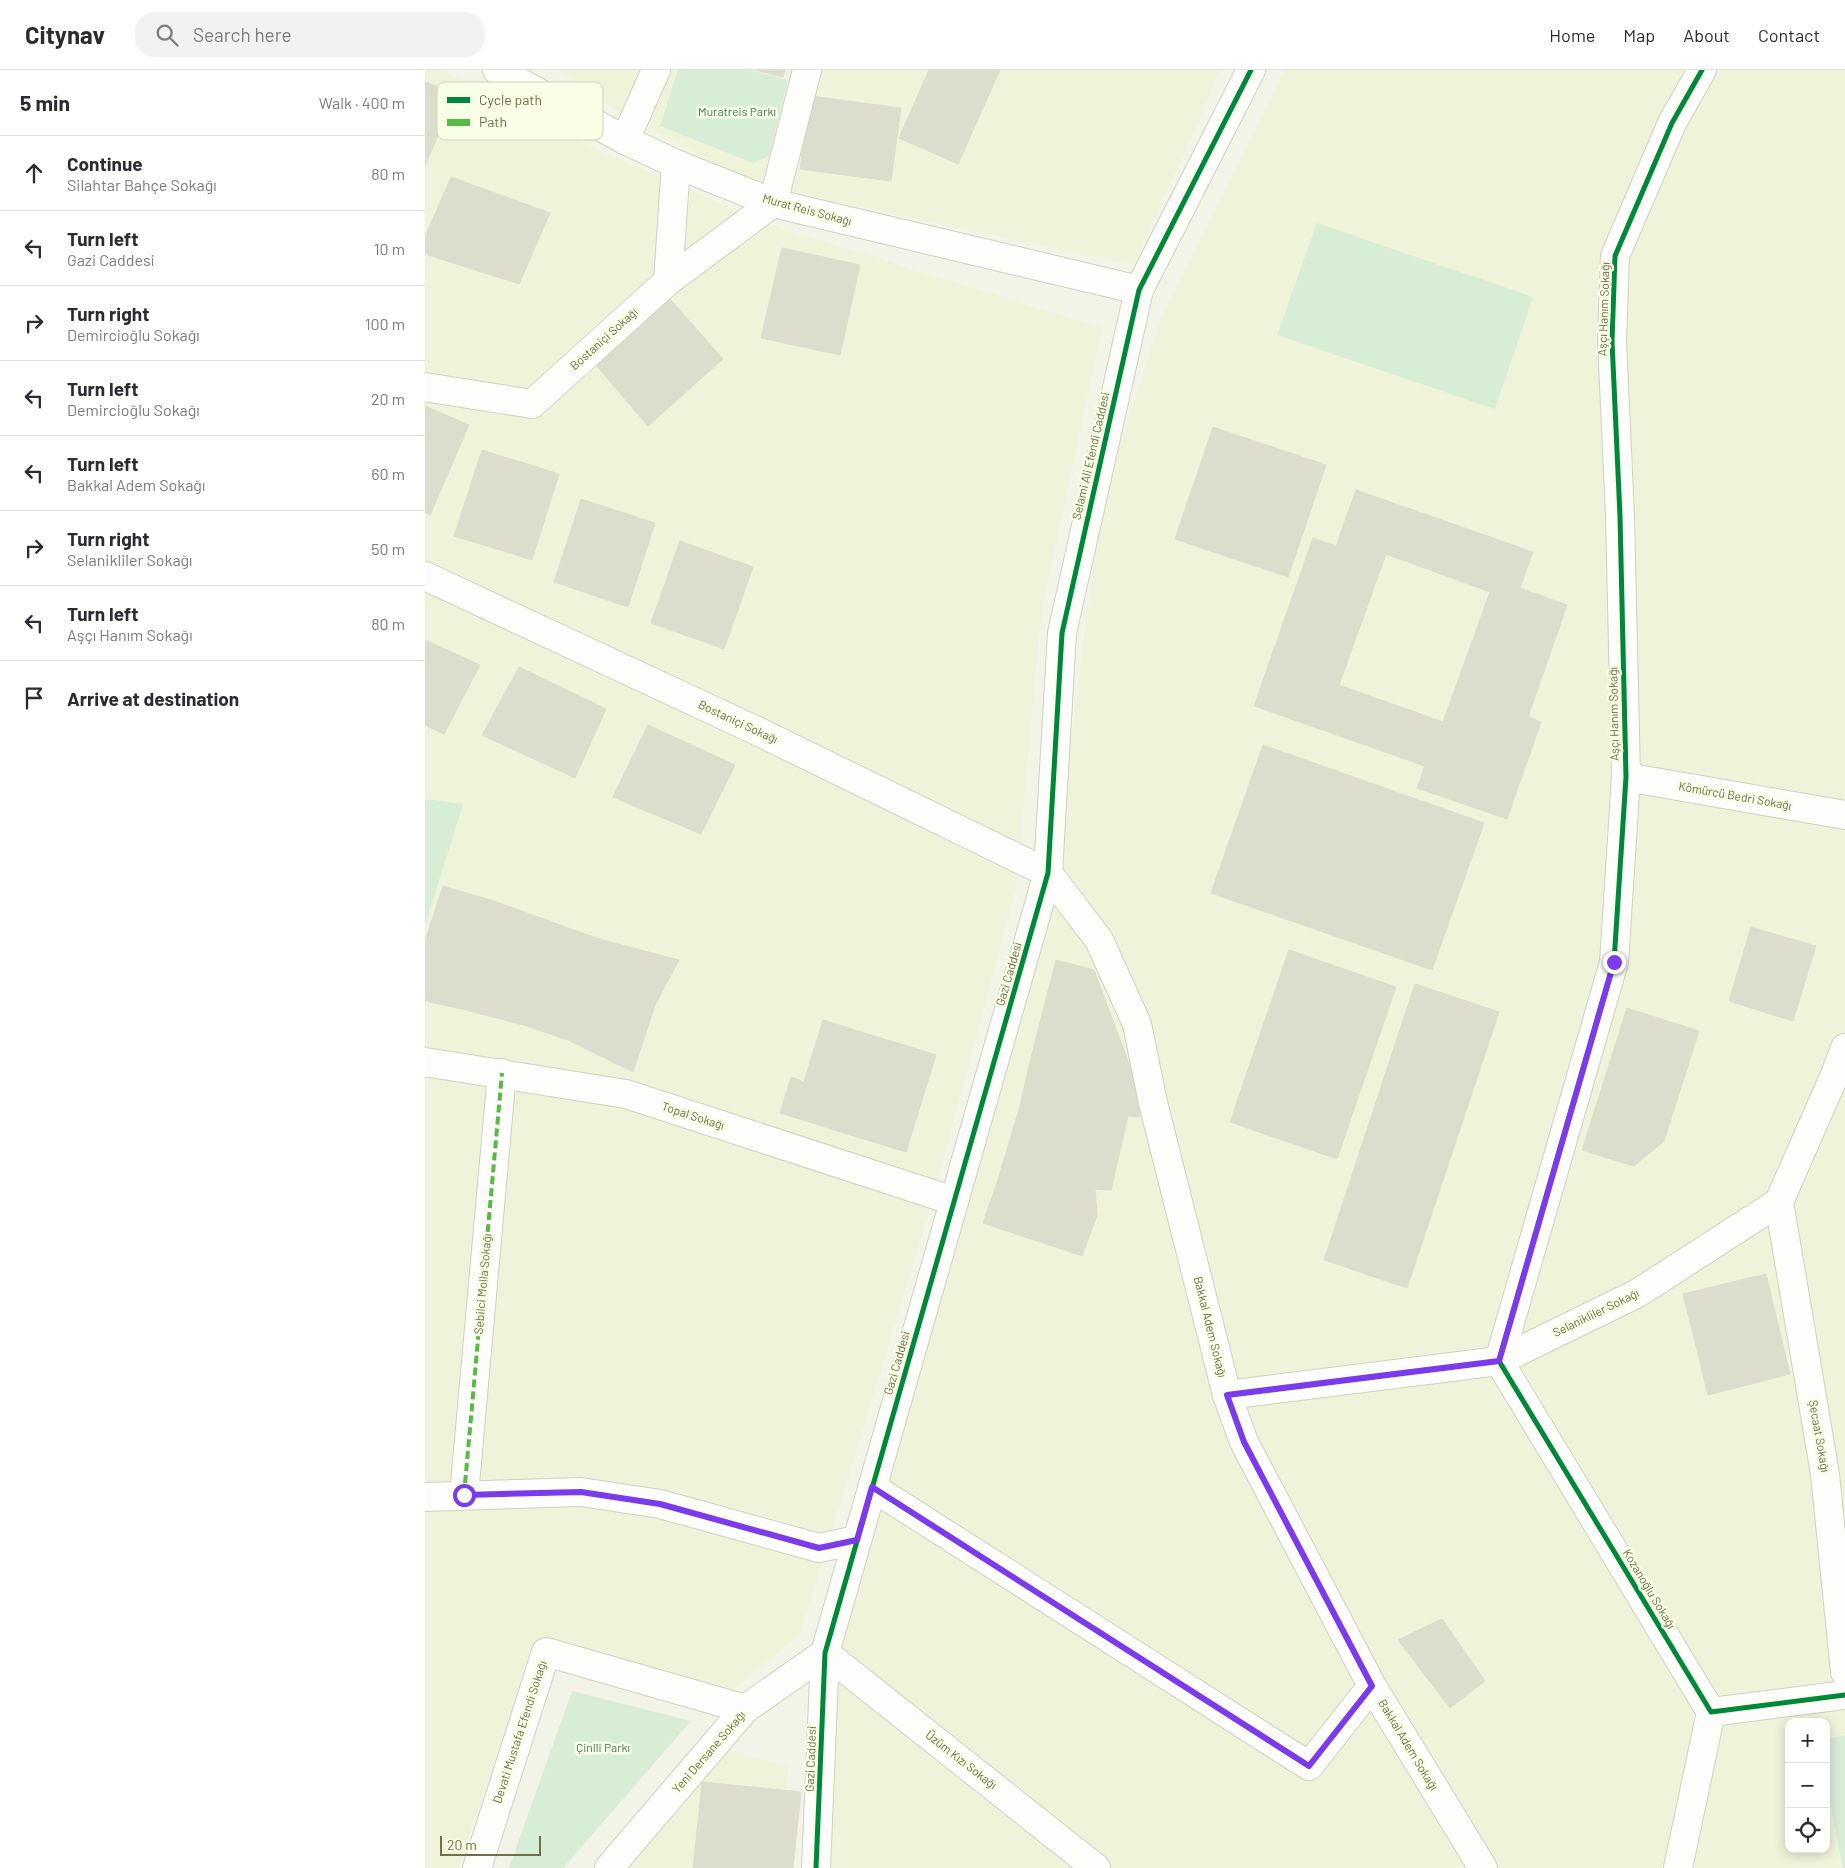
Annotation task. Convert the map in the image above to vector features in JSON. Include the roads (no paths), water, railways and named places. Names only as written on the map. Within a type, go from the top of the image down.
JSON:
[{"type":"street","name":"Murat Reis Sokağı","points":[[497,70],[519,82]]},
{"type":"street","points":[[625,140],[656,70]]},
{"type":"street","points":[[773,203],[807,70]]},
{"type":"street","name":"Selami Ali Efendi Caddesi","points":[[1048,873],[1062,633],[1139,290],[1251,70]]},
{"type":"street","name":"Aşçı Hanım Sokağı","points":[[1499,1361],[1614,962],[1626,776],[1620,516],[1611,341],[1615,256],[1672,123],[1702,70]]},
{"type":"street","name":"Murat Reis Sokağı","points":[[603,128],[676,164],[773,203],[1139,290]]},
{"type":"street","points":[[668,281],[676,164]]},
{"type":"street","name":"Bostaniçi Sokağı","points":[[425,387],[532,404],[668,281],[773,203]]},
{"type":"street","name":"Bostaniçi Sokağı","points":[[425,576],[746,726],[1048,873]]},
{"type":"street","name":"Kömürcü Bedri Sokağı","points":[[1626,776],[1845,815]]},
{"type":"street","name":"Gazi Caddesi","points":[[816,1868],[825,1653],[1048,873]]},
{"type":"street","name":"Bakkal Adem Sokağı","points":[[1048,873],[1099,940],[1137,1024],[1153,1103],[1227,1395],[1244,1442],[1372,1686],[1483,1868]]},
{"type":"street","name":"Topal Sokağı","points":[[425,1062],[626,1094],[953,1201]]},
{"type":"street","points":[[1779,1202],[1842,1066]]},
{"type":"street","name":"Sebilci Molla Sokağı","points":[[464,1495],[503,1073]]},
{"type":"street","name":"Selanikliler Sokağı","points":[[1227,1395],[1499,1361],[1639,1293],[1779,1202]]},
{"type":"street","name":"Şecaat Sokağı","points":[[1779,1202],[1835,1472],[1845,1672]]},
{"type":"street","name":"Kozanoğlu Sokağı","points":[[1499,1361],[1711,1712]]},
{"type":"street","points":[[872,1487],[1309,1766],[1372,1686]]},
{"type":"street","points":[[425,1497],[581,1492],[660,1504],[819,1548],[857,1540]]},
{"type":"street","name":"Devati Mustafa Efendi Sokağı","points":[[477,1868],[546,1652],[745,1709]]},
{"type":"street","name":"Yeni Dersane Sokağı","points":[[609,1868],[745,1709],[825,1653]]},
{"type":"street","name":"Üzüm Kızı Sokağı","points":[[825,1653],[1096,1868]]},
{"type":"street","points":[[1678,1868],[1711,1712],[1845,1695]]},
{"type":"park label","name":"Muratreis Parkı","points":[[737,112]]},
{"type":"park label","name":"Çinili Parkı","points":[[603,1748]]}]
